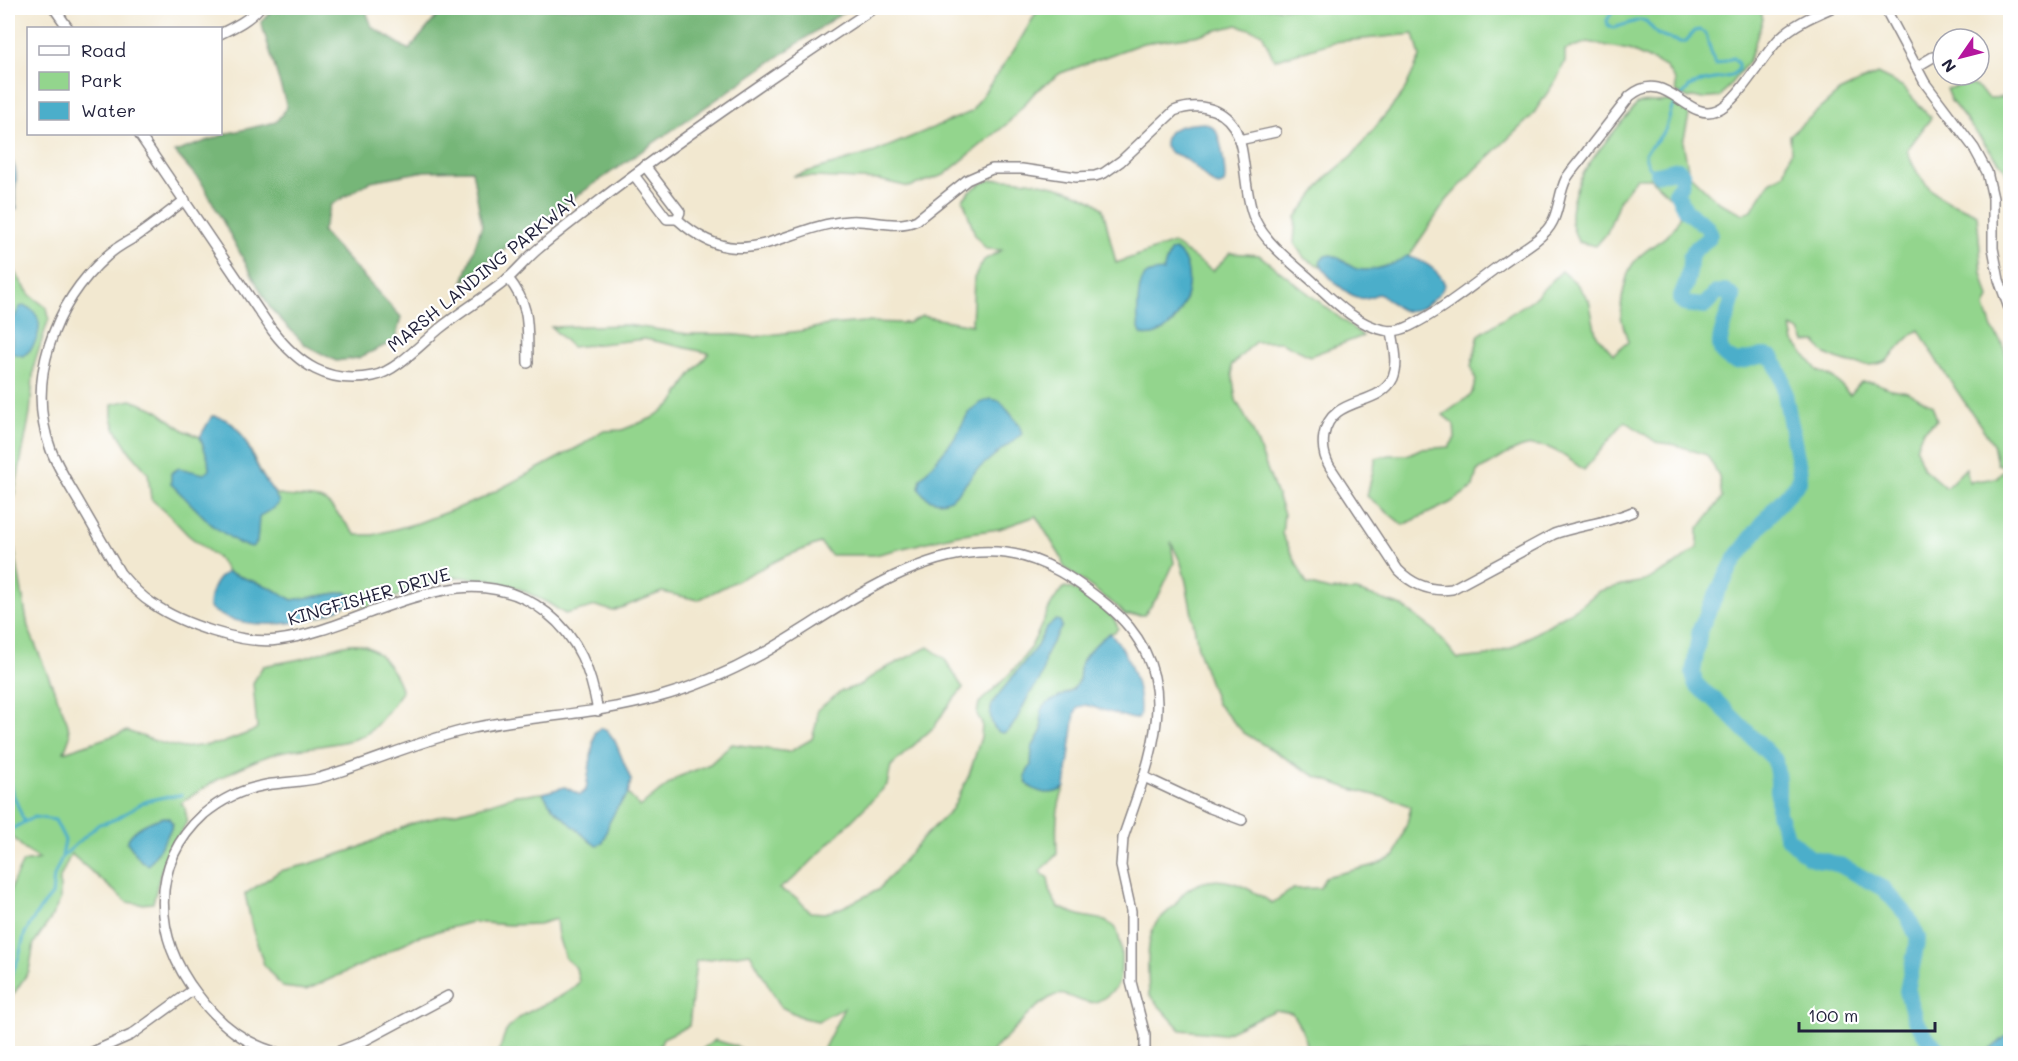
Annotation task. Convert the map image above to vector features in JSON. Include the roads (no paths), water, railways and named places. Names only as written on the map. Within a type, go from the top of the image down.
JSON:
[{"type":"street","points":[[54,8],[67,27]]},
{"type":"street","points":[[222,33],[254,14],[259,8]]},
{"type":"street","name":"MARSH LANDING PARKWAY","points":[[140,135],[282,344],[304,365],[329,375],[356,378],[372,376],[392,368],[456,315],[508,279],[537,250],[645,166],[704,123],[874,8]]},
{"type":"street","points":[[634,175],[666,219],[677,219],[702,238],[715,244],[741,248],[767,244],[835,223],[851,221],[908,224],[917,220],[968,180],[992,169],[1022,169],[1076,177],[1104,173],[1121,161],[1174,111],[1191,106],[1209,108],[1220,113],[1233,127],[1239,140],[1251,208],[1259,226],[1271,242],[1336,302],[1359,319],[1377,329],[1392,331],[1410,327],[1545,232],[1555,217],[1570,173],[1636,91],[1652,86],[1661,88],[1688,104],[1710,112],[1721,108],[1731,99],[1779,39],[1797,24],[1831,8]]},
{"type":"street","points":[[1885,8],[1916,67],[1938,102],[1974,148],[1987,172],[1993,198],[1993,248],[2004,297],[2010,311]]},
{"type":"street","points":[[1916,67],[1931,58]]},
{"type":"street","points":[[1239,140],[1276,132]]},
{"type":"street","points":[[645,166],[680,212],[677,219]]},
{"type":"street","points":[[653,202],[665,193]]},
{"type":"street","name":"KINGFISHER DRIVE","points":[[185,200],[112,251],[89,275],[60,317],[52,336],[42,374],[42,411],[51,449],[59,468],[120,573],[130,585],[154,605],[176,617],[229,636],[263,641],[295,637],[440,590],[468,586],[502,590],[536,605],[566,632],[586,663],[598,711]]},
{"type":"street","points":[[508,279],[519,292],[525,308],[528,363]]},
{"type":"street","points":[[1392,331],[1396,361],[1390,382],[1376,394],[1353,402],[1335,414],[1324,431],[1323,441],[1326,460],[1404,576],[1422,587],[1434,590],[1452,589],[1554,534],[1604,522],[1632,512]]},
{"type":"street","points":[[283,1053],[255,1045],[237,1035],[219,1020],[193,990],[170,950],[164,923],[165,883],[175,853],[192,827],[210,809],[249,789],[319,778],[448,734],[508,721],[598,711],[660,697],[730,670],[783,642],[861,593],[901,574],[956,556],[1003,552],[1038,561],[1076,580],[1116,613],[1141,645],[1152,673],[1157,702],[1155,737],[1120,852],[1131,911],[1131,982],[1144,1035],[1143,1053]]},
{"type":"street","points":[[1144,777],[1210,808],[1242,820]]},
{"type":"street","points":[[88,1053],[131,1035],[193,990]]},
{"type":"street","points":[[332,1053],[360,1043],[448,996]]},
{"type":"water","points":[[1204,123],[1215,129],[1220,141],[1225,179],[1224,184],[1219,186],[1187,160],[1171,153],[1165,146],[1168,134],[1178,127]]},
{"type":"water","points":[[8,153],[15,169],[17,208],[8,219]]},
{"type":"water","points":[[8,226],[12,254],[8,266]]},
{"type":"water","points":[[1175,250],[1184,259],[1188,272],[1188,287],[1184,302],[1168,327],[1156,334],[1142,335],[1138,314],[1142,280],[1149,273],[1163,271],[1170,251]]},
{"type":"water","points":[[1331,255],[1353,268],[1363,270],[1383,267],[1407,256],[1430,266],[1445,285],[1427,305],[1414,310],[1402,310],[1378,294],[1361,298],[1342,288],[1326,273],[1320,262],[1325,256]]},
{"type":"water","points":[[25,306],[37,316],[39,330],[34,345],[23,356],[12,352],[12,322],[20,307]]},
{"type":"water","points":[[991,399],[1000,401],[1019,424],[1022,434],[978,469],[952,498],[939,502],[929,499],[919,487],[921,478],[954,439],[969,412],[980,403]]},
{"type":"water","points":[[212,416],[230,422],[237,429],[279,502],[275,508],[259,518],[257,542],[252,547],[240,544],[213,526],[171,484],[171,473],[179,468],[204,474],[209,470],[208,459],[200,437]]},
{"type":"water","points":[[227,572],[269,587],[292,600],[345,592],[352,600],[339,609],[302,621],[259,624],[239,621],[222,616],[209,607],[214,587],[219,578]]},
{"type":"water","points":[[1056,620],[1060,621],[1062,626],[1046,654],[1040,679],[1013,725],[1004,733],[999,732],[992,723],[993,702],[1037,646],[1046,628]]},
{"type":"water","points":[[1110,633],[1123,650],[1133,672],[1139,697],[1139,718],[1133,719],[1086,705],[1078,707],[1075,713],[1065,787],[1048,793],[1035,790],[1027,782],[1025,776],[1031,765],[1032,748],[1042,730],[1041,710],[1049,702],[1075,687],[1083,660]]},
{"type":"water","points":[[602,728],[607,730],[615,741],[631,780],[628,794],[609,823],[603,843],[597,845],[552,807],[543,793],[565,787],[580,795],[586,790],[595,732]]},
{"type":"water","points":[[164,817],[169,818],[173,824],[148,865],[141,861],[127,842],[137,829]]},
{"type":"water","points":[[2010,1033],[2010,1053],[1986,1053]]},
{"type":"waterway","points":[[1615,8],[1607,20],[1608,25],[1613,28],[1640,20],[1646,21],[1657,34],[1680,42],[1685,42],[1695,31],[1701,30],[1706,35],[1715,65],[1733,58],[1738,64],[1738,70],[1731,76],[1704,81],[1689,87],[1672,108],[1665,131],[1645,153],[1648,166],[1658,174]]},
{"type":"waterway","points":[[1658,174],[1678,169],[1683,175],[1676,192],[1686,211],[1706,226],[1710,232],[1708,239],[1694,250],[1690,257],[1687,281],[1680,299],[1684,304],[1704,306],[1716,293],[1725,291],[1733,297],[1721,337],[1721,350],[1733,361],[1760,356],[1773,358],[1782,378],[1800,473],[1799,482],[1773,510],[1736,558],[1716,595],[1700,629],[1693,673],[1695,683],[1775,760],[1778,781],[1778,813],[1787,837],[1809,857],[1840,865],[1884,889],[1907,915],[1918,938],[1907,991],[1915,1020],[1930,1042],[1943,1054]]},
{"type":"waterway","points":[[8,775],[24,821]]},
{"type":"waterway","points":[[63,856],[99,824],[115,819],[149,801],[182,795]]},
{"type":"waterway","points":[[8,831],[34,817],[55,820],[65,840],[62,857],[54,876],[52,895],[37,913],[25,933],[18,960],[8,981]]}]
